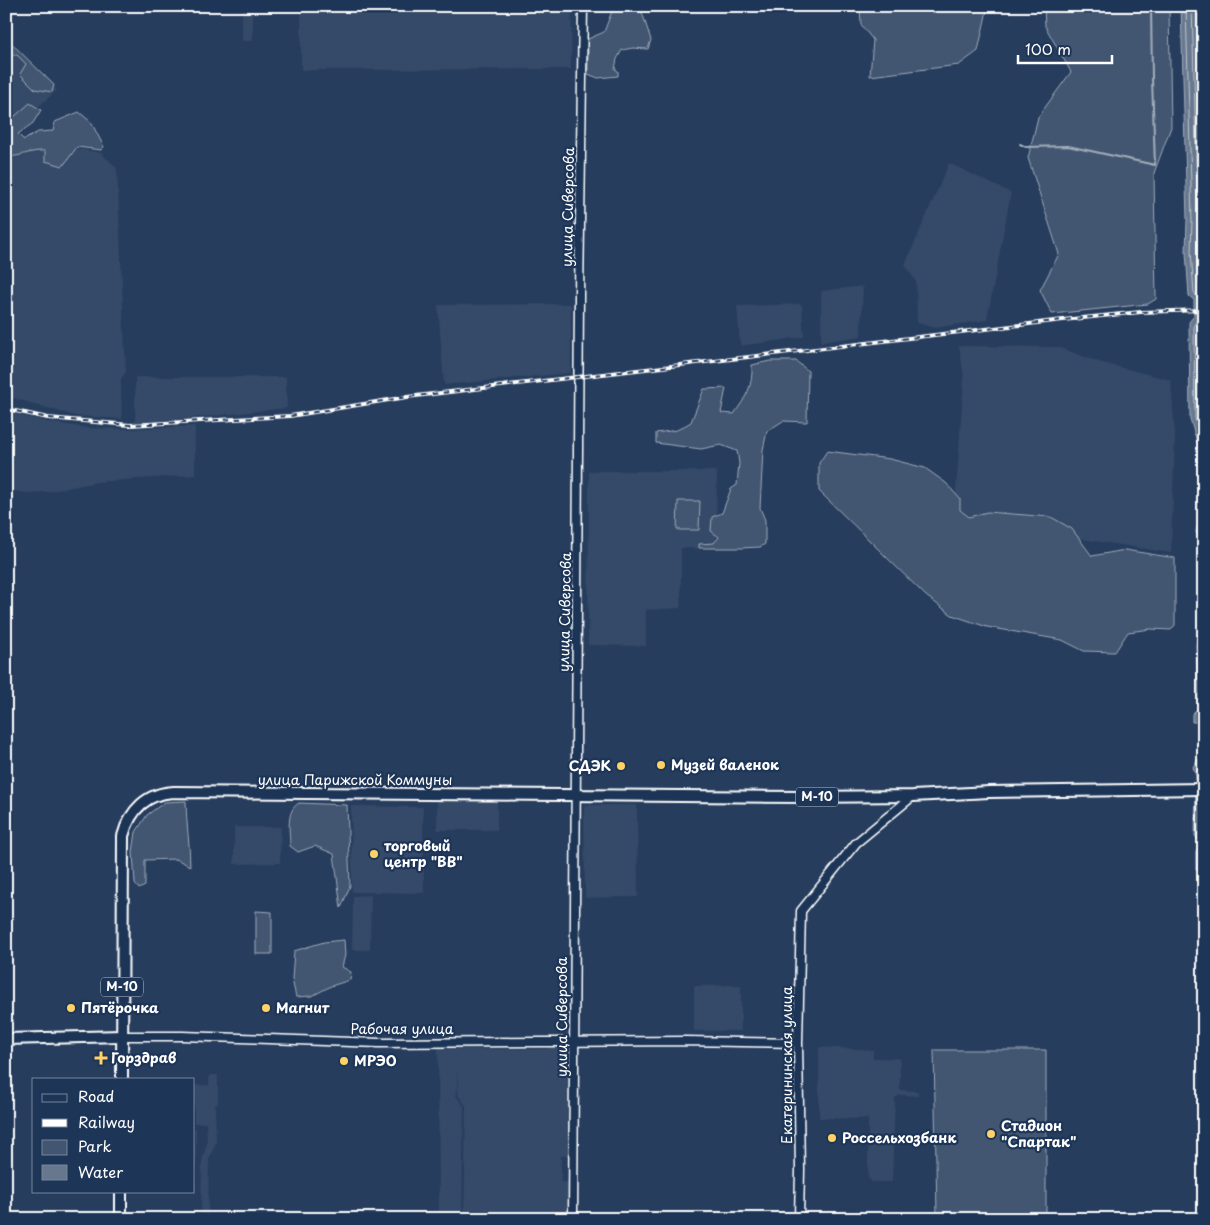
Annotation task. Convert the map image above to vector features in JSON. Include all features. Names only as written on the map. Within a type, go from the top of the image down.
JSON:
[{"type":"main road","name":"М-10","points":[[576,795],[913,796],[989,792],[1204,789]]},
{"type":"main road","name":"улица Парижской Коммуны","points":[[122,1036],[123,836],[130,819],[138,807],[153,796],[174,792],[576,795]]},
{"type":"main road","name":"М-10","points":[[122,1036],[122,1078]]},
{"type":"main road","name":"Рабочая улица","points":[[6,1039],[122,1036]]},
{"type":"main road","points":[[121,1192],[121,1219]]},
{"type":"street","name":"улица Сиверсова","points":[[573,1219],[583,6]]},
{"type":"street","name":"Екатерининская улица","points":[[798,1219],[800,1170],[798,1044],[801,911],[856,844],[913,796]]},
{"type":"street","name":"Рабочая улица","points":[[122,1036],[182,1036],[379,1044],[574,1041],[798,1044]]},
{"type":"shaded area","points":[[242,6],[253,6],[253,41],[242,41]]},
{"type":"shaded area","points":[[301,6],[572,6],[571,69],[301,70]]},
{"type":"shaded area","points":[[6,41],[57,90],[12,131],[6,132]]},
{"type":"shaded area","points":[[80,149],[101,153],[117,168],[126,372],[121,379],[122,419],[75,416],[6,396],[6,150]]},
{"type":"shaded area","points":[[949,163],[1011,193],[987,320],[935,328],[917,323],[916,282],[905,265]]},
{"type":"shaded area","points":[[863,286],[861,336],[821,342],[821,291]]},
{"type":"shaded area","points":[[571,304],[571,373],[444,385],[438,305]]},
{"type":"shaded area","points":[[802,304],[804,337],[740,346],[737,306]]},
{"type":"shaded area","points":[[959,346],[1058,347],[1099,362],[1171,380],[1175,437],[1171,553],[954,519],[964,377]]},
{"type":"shaded area","points":[[135,377],[286,377],[287,408],[135,423]]},
{"type":"shaded area","points":[[6,412],[48,422],[88,428],[125,429],[195,426],[195,475],[97,482],[47,492],[26,493],[6,490]]},
{"type":"shaded area","points":[[589,471],[717,471],[716,549],[681,548],[681,608],[646,610],[646,646],[588,645]]},
{"type":"shaded area","points":[[437,800],[497,800],[497,830],[437,830]]},
{"type":"shaded area","points":[[584,805],[637,805],[638,897],[585,898]]},
{"type":"shaded area","points":[[351,806],[423,807],[424,893],[352,892]]},
{"type":"shaded area","points":[[234,827],[281,827],[280,863],[234,864]]},
{"type":"shaded area","points":[[371,895],[370,950],[352,950],[353,896]]},
{"type":"shaded area","points":[[741,985],[741,1031],[694,1031],[694,986]]},
{"type":"shaded area","points":[[438,1043],[482,1043],[483,1051],[483,1049],[548,1049],[549,1047],[569,1047],[568,1156],[561,1156],[561,1182],[568,1182],[568,1219],[464,1219],[466,1106],[458,1095],[458,1071],[456,1096],[464,1106],[462,1219],[439,1219]]},
{"type":"shaded area","points":[[819,1047],[873,1050],[873,1058],[900,1058],[900,1090],[918,1091],[918,1096],[900,1095],[895,1098],[892,1182],[872,1182],[868,1178],[868,1119],[819,1118]]},
{"type":"shaded area","points":[[209,1075],[218,1075],[218,1104],[215,1105],[216,1142],[209,1160],[208,1216],[201,1216],[202,1161],[207,1143],[206,1123],[195,1123],[195,1085],[209,1085]]},
{"type":"shaded area","points":[[195,1128],[196,1128],[195,1190]]},
{"type":"green space","points":[[611,6],[638,6],[641,9],[651,40],[648,49],[633,48],[622,50],[617,59],[615,69],[618,71],[618,76],[598,78],[588,74],[588,39],[604,32],[612,11]]},
{"type":"green space","points":[[860,6],[988,6],[978,51],[959,65],[870,76],[873,40],[861,25]]},
{"type":"green space","points":[[1044,6],[1169,6],[1171,127],[1154,173],[1156,299],[1148,304],[1052,314],[1040,290],[1059,254],[1028,158],[1038,117],[1071,72],[1045,26]]},
{"type":"green space","points":[[6,38],[54,85],[52,92],[35,89],[20,74],[26,64],[17,55],[12,55],[6,61]]},
{"type":"green space","points":[[30,103],[41,110],[33,123],[18,134],[24,140],[38,132],[53,131],[55,122],[79,112],[91,122],[104,147],[101,150],[77,147],[63,166],[45,161],[45,151],[6,157],[6,124]]},
{"type":"green space","points":[[770,361],[796,361],[808,371],[807,422],[783,421],[767,431],[763,450],[760,508],[765,520],[765,544],[760,547],[699,548],[699,544],[714,543],[719,537],[711,531],[712,517],[722,513],[731,489],[737,485],[739,463],[737,451],[721,445],[701,449],[656,443],[656,433],[677,430],[691,422],[704,389],[726,388],[721,413],[734,414],[748,391],[752,365]]},
{"type":"green space","points":[[827,451],[890,459],[925,468],[946,483],[960,499],[960,510],[969,517],[987,512],[1051,517],[1072,529],[1092,556],[1125,550],[1175,558],[1175,625],[1171,630],[1151,629],[1128,632],[1115,652],[1084,651],[1062,640],[987,627],[952,615],[926,596],[819,491],[819,463]]},
{"type":"green space","points":[[678,501],[700,501],[699,530],[677,530]]},
{"type":"green space","points":[[186,801],[190,866],[176,859],[145,860],[145,886],[139,889],[135,884],[133,852],[136,832],[147,815],[165,802]]},
{"type":"green space","points":[[299,803],[347,805],[350,886],[341,908],[334,854],[315,846],[298,852],[290,846],[290,816]]},
{"type":"green space","points":[[256,911],[272,912],[272,954],[256,954]]},
{"type":"green space","points":[[344,940],[345,955],[342,967],[351,972],[350,980],[331,986],[312,996],[296,997],[292,979],[294,951],[324,942]]},
{"type":"green space","name":"Стадион \"Спартак\"","points":[[934,1050],[1046,1050],[1046,1219],[953,1219],[937,1217]]},
{"type":"water","points":[[1181,6],[1204,6],[1204,933],[1203,873],[1196,869],[1196,851],[1202,844],[1195,836],[1196,776],[1193,767],[1197,760],[1203,759],[1202,741],[1198,738],[1201,732],[1199,722],[1192,722],[1192,714],[1199,707],[1196,646],[1197,635],[1201,632],[1200,542],[1196,532],[1199,520],[1198,445],[1190,419],[1189,322],[1194,316],[1194,300],[1189,296],[1186,252],[1187,220]]},
{"type":"waterway","points":[[1020,144],[1026,147],[1068,146],[1155,165],[1151,6]]},
{"type":"railway","points":[[6,409],[48,418],[130,425],[290,416],[407,397],[1063,320],[1141,312],[1204,310]]},
{"type":"place","name":"Музей валенок","points":[[661,765]]},
{"type":"place","name":"СДЭК","points":[[621,766]]},
{"type":"place","name":"торговый центр \"ВВ\"","points":[[374,854]]},
{"type":"place","name":"Пятёрочка","points":[[71,1008]]},
{"type":"place","name":"Магнит","points":[[266,1008]]},
{"type":"place","name":"Горздрав","points":[[101,1058]]},
{"type":"place","name":"МРЭО","points":[[344,1061]]},
{"type":"place","name":"Стадион \"Спартак\"","points":[[991,1134]]},
{"type":"place","name":"Россельхозбанк","points":[[832,1138]]}]
